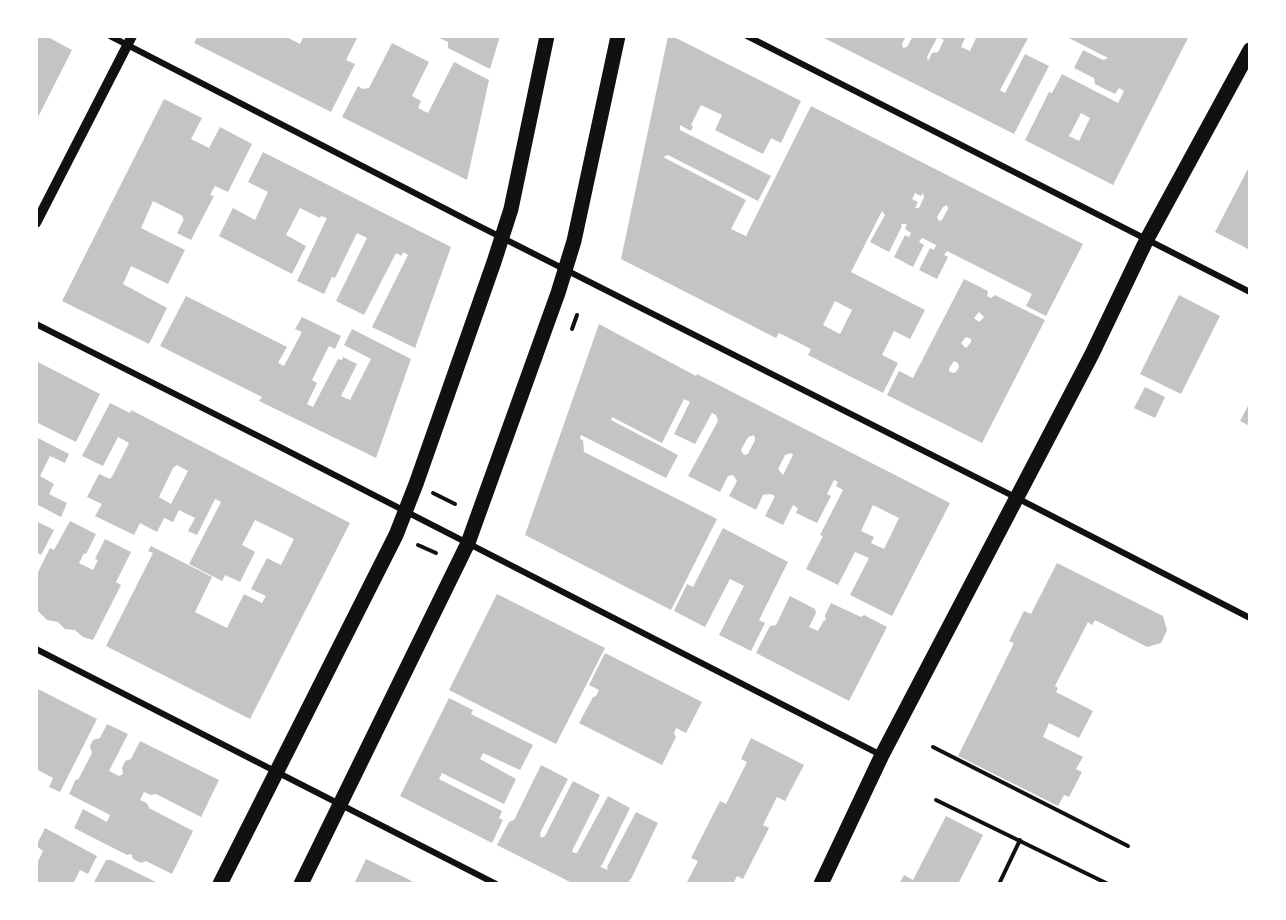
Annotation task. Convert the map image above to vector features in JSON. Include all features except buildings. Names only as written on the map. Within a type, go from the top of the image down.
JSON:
[{"type":"main road","points":[[220,884],[405,511],[502,238],[516,187],[547,36]]},
{"type":"main road","points":[[301,884],[468,543],[574,241],[618,36]]},
{"type":"main road","points":[[821,884],[882,755],[1092,354],[1147,239],[1250,50]]},
{"type":"street","points":[[110,36],[130,41],[502,238],[1250,618]]},
{"type":"street","points":[[747,36],[1250,292]]},
{"type":"street","points":[[36,223],[130,41]]},
{"type":"street","points":[[36,324],[882,755]]},
{"type":"street","points":[[36,649],[496,884]]},
{"type":"path","points":[[572,329],[576,315]]},
{"type":"path","points":[[433,494],[455,504]]},
{"type":"path","points":[[418,545],[436,553]]},
{"type":"path","points":[[933,747],[1128,846]]},
{"type":"path","points":[[936,800],[1108,884]]},
{"type":"path","points":[[999,884],[1020,840]]}]
